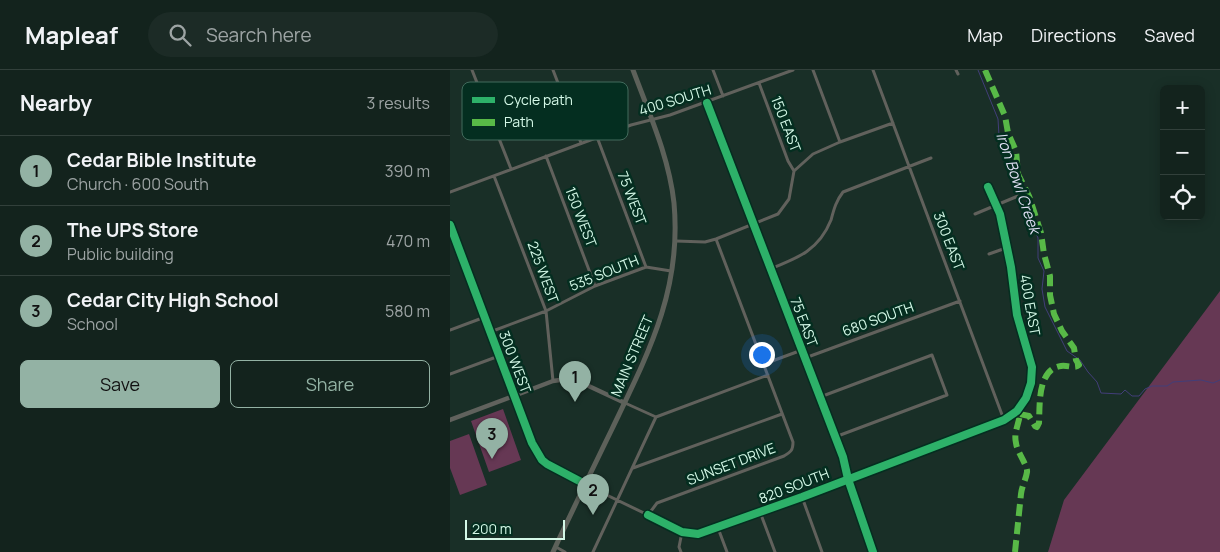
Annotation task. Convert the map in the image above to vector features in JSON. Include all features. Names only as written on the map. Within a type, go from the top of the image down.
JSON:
[{"type":"main road","name":"MAIN STREET","points":[[554,550],[652,344],[662,315],[672,272],[676,241],[674,203],[666,161],[633,70]]},
{"type":"main road","points":[[450,420],[553,381],[567,379],[578,381],[624,403]]},
{"type":"street","points":[[472,70],[477,82]]},
{"type":"street","points":[[553,70],[558,82]]},
{"type":"street","points":[[713,70],[723,96]]},
{"type":"street","name":"400 SOUTH","points":[[628,126],[707,103],[793,70]]},
{"type":"street","points":[[812,70],[840,142]]},
{"type":"street","name":"300 EAST","points":[[873,70],[1004,420]]},
{"type":"street","points":[[956,70],[958,74]]},
{"type":"street","name":"150 EAST","points":[[759,83],[788,162],[794,171]]},
{"type":"street","name":"75 EAST","points":[[707,103],[843,457],[848,479],[873,552]]},
{"type":"street","points":[[676,241],[705,242],[778,214],[789,199],[794,171],[813,154],[893,123]]},
{"type":"street","points":[[500,140],[511,169]]},
{"type":"street","name":"400 SOUTH","points":[[450,192],[589,140]]},
{"type":"street","name":"75 WEST","points":[[598,140],[646,267]]},
{"type":"street","name":"150 WEST","points":[[546,156],[595,286]]},
{"type":"street","points":[[770,269],[796,259],[812,249],[823,235],[830,221],[836,201],[843,192],[931,158]]},
{"type":"street","name":"225 WEST","points":[[494,176],[546,311],[553,381]]},
{"type":"street","name":"400 EAST","points":[[988,187],[1000,214],[1011,267],[1017,314],[1032,367],[1031,383],[1026,398],[1016,412],[1004,420]]},
{"type":"street","points":[[975,214],[1018,196]]},
{"type":"street","name":"300 WEST","points":[[450,225],[532,443],[542,460],[555,470],[585,484]]},
{"type":"street","name":"SUNSET DRIVE","points":[[648,515],[657,503],[790,453],[793,448],[793,442],[716,239]]},
{"type":"street","points":[[989,254],[1006,248]]},
{"type":"street","name":"535 SOUTH","points":[[490,332],[546,311],[595,286],[646,267],[672,272]]},
{"type":"street","name":"680 SOUTH","points":[[805,358],[960,301]]},
{"type":"street","points":[[450,330],[485,317]]},
{"type":"street","points":[[764,364],[802,350]]},
{"type":"street","points":[[820,397],[932,355],[947,395],[835,437]]},
{"type":"street","points":[[450,374],[499,356]]},
{"type":"street","points":[[624,403],[656,417],[768,376]]},
{"type":"street","points":[[632,468],[782,414]]},
{"type":"street","points":[[593,552],[656,417]]},
{"type":"street","name":"820 SOUTH","points":[[648,515],[682,532],[698,534],[802,497],[1004,420]]},
{"type":"street","points":[[585,484],[648,515]]},
{"type":"street","points":[[802,497],[822,552]]},
{"type":"street","points":[[760,512],[775,552]]},
{"type":"street","points":[[718,528],[727,552]]},
{"type":"street","points":[[681,552],[679,547],[682,532]]},
{"type":"street","points":[[554,550],[565,552]]},
{"type":"shaded area","points":[[1220,291],[1220,552],[1048,552],[1064,500]]},
{"type":"shaded area","points":[[503,409],[521,460],[489,472],[471,421]]},
{"type":"shaded area","points":[[469,434],[487,485],[460,495],[450,468],[450,441]]},
{"type":"waterway","name":"Iron Bowl Creek","points":[[978,70],[998,119],[999,136],[1008,147],[1010,169],[1026,198],[1038,238],[1038,258],[1044,271],[1042,289],[1045,307],[1067,351],[1080,360],[1097,382],[1101,393],[1121,394],[1125,390],[1132,396],[1139,396],[1145,389],[1152,386],[1167,386],[1173,382],[1201,380],[1213,383],[1220,380]]},
{"type":"marked path","points":[[985,70],[1005,116],[1008,133],[1016,151],[1018,174],[1029,196],[1041,233],[1050,276],[1050,295],[1054,314],[1062,331],[1074,348],[1079,365],[1075,367],[1061,366],[1053,369],[1048,374],[1041,389],[1039,423],[1037,427],[1029,416],[1020,414]]},
{"type":"marked path","points":[[1015,552],[1021,494],[1027,472],[1015,439],[1020,409]]},
{"type":"cycle path","points":[[707,103],[843,457],[848,479],[873,552]]},
{"type":"cycle path","points":[[648,515],[682,532],[698,534],[802,497],[1004,420],[1017,411],[1026,398],[1031,383],[1032,367],[1017,315],[1011,267],[1000,214],[988,187]]},
{"type":"cycle path","points":[[450,225],[532,443],[542,460],[547,464],[585,484]]},
{"type":"place","name":"Cedar Bible Institute","points":[[575,402]]},
{"type":"place","name":"Cedar City High School","points":[[492,459]]},
{"type":"place","name":"The UPS Store","points":[[593,515]]}]
